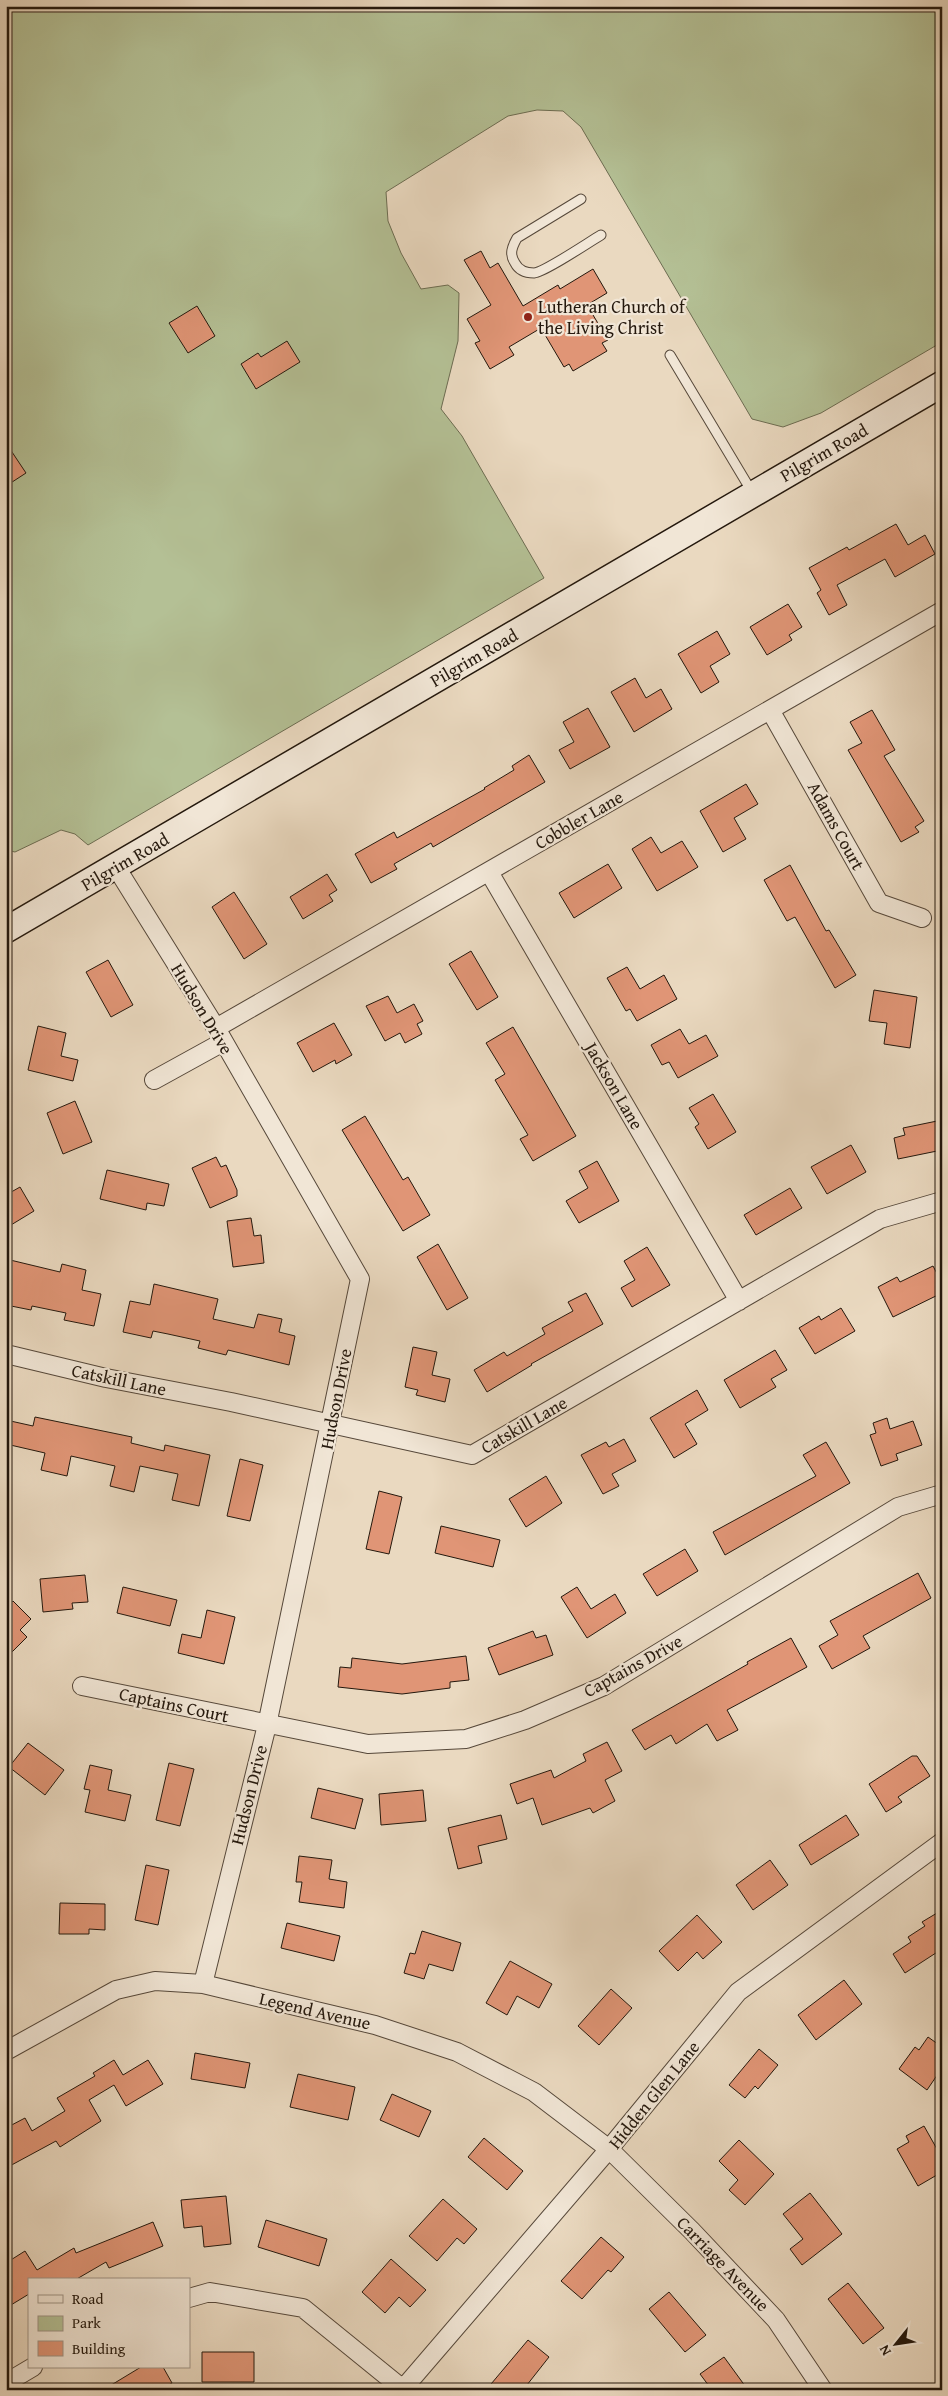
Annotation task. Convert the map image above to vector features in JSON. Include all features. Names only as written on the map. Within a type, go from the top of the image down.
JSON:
[{"type":"street","name":"Pilgrim Road","points":[[6,930],[942,384]]},
{"type":"street","name":"Cobbler Lane","points":[[154,1080],[219,1035],[489,872],[942,611]]},
{"type":"street","name":"Adams Court","points":[[770,710],[879,903],[922,918]]},
{"type":"street","name":"Hudson Drive","points":[[116,867],[219,1035],[360,1279],[331,1425],[266,1725],[203,1984]]},
{"type":"street","name":"Jackson Lane","points":[[489,872],[739,1301]]},
{"type":"street","name":"Catskill Lane","points":[[6,1354],[106,1378],[231,1402],[472,1455],[880,1219],[942,1201]]},
{"type":"street","name":"Captains Drive","points":[[266,1725],[368,1744],[466,1739],[525,1720],[604,1686],[898,1507],[942,1494]]},
{"type":"street","name":"Captains Court","points":[[82,1686],[266,1725]]},
{"type":"street","name":"Hidden Glen Lane","points":[[403,2389],[609,2149],[738,1992],[942,1842]]},
{"type":"street","name":"Legend Avenue","points":[[6,2051],[116,1990],[155,1981],[203,1984],[375,2025],[457,2052],[534,2092],[609,2149]]},
{"type":"street","name":"Carriage Avenue","points":[[609,2149],[692,2230],[776,2320],[823,2390]]},
{"type":"street","points":[[190,2298],[210,2292],[303,2308],[403,2389]]},
{"type":"street","points":[[6,2383],[31,2368]]},
{"type":"lane","points":[[580,199],[517,238],[512,248],[511,256],[515,265],[523,272],[536,273],[601,235]]},
{"type":"lane","points":[[670,355],[753,495]]},
{"type":"green space","points":[[6,6],[942,6],[942,342],[821,413],[783,427],[752,419],[581,127],[563,111],[537,110],[508,116],[386,192],[388,221],[401,253],[421,289],[448,285],[459,293],[458,341],[441,409],[462,436],[544,578],[88,845],[75,834],[61,830],[15,852],[6,850]]},
{"type":"building","name":"Lutheran Church of the Living Christ","points":[[481,251],[490,268],[498,263],[523,306],[558,285],[560,289],[593,269],[607,293],[587,305],[608,340],[602,343],[607,351],[573,371],[569,364],[564,367],[541,328],[509,347],[514,355],[490,369],[475,343],[480,341],[467,319],[491,305],[464,260]]},
{"type":"building","points":[[197,306],[215,336],[188,353],[169,323]]},
{"type":"building","points":[[287,341],[300,362],[256,389],[241,364],[258,353],[261,357]]},
{"type":"building","points":[[6,443],[26,473],[6,486]]},
{"type":"building","points":[[896,524],[908,545],[925,535],[935,554],[895,577],[885,559],[837,585],[847,605],[829,615],[817,593],[821,590],[809,568],[847,547],[849,550]]},
{"type":"building","points":[[788,604],[802,627],[789,635],[792,640],[767,655],[750,627]]},
{"type":"building","points":[[717,631],[730,654],[710,666],[719,682],[701,693],[678,654]]},
{"type":"building","points":[[635,678],[646,698],[661,689],[672,709],[634,732],[611,692]]},
{"type":"building","points":[[588,708],[610,747],[570,769],[559,750],[574,742],[563,722]]},
{"type":"building","points":[[872,710],[895,750],[884,756],[924,821],[915,827],[919,832],[901,842],[848,750],[862,743],[850,722]]},
{"type":"building","points":[[529,755],[545,782],[433,847],[431,843],[394,864],[397,869],[371,883],[355,854],[394,832],[397,838],[485,789],[514,770],[512,766]]},
{"type":"building","points":[[746,784],[758,804],[734,818],[746,839],[723,852],[700,811]]},
{"type":"building","points":[[651,837],[661,853],[682,841],[698,867],[657,891],[632,849]]},
{"type":"building","points":[[608,864],[622,888],[574,918],[559,893]]},
{"type":"building","points":[[790,865],[826,931],[829,930],[856,975],[835,988],[795,917],[787,921],[764,880]]},
{"type":"building","points":[[327,874],[337,890],[329,895],[333,901],[303,919],[290,897]]},
{"type":"building","points":[[234,892],[267,944],[244,959],[212,907]]},
{"type":"building","points":[[471,951],[498,997],[477,1010],[449,964]]},
{"type":"building","points":[[108,960],[133,1005],[111,1017],[86,972]]},
{"type":"building","points":[[627,967],[640,989],[664,975],[677,999],[637,1021],[630,1009],[626,1011],[607,978]]},
{"type":"building","points":[[874,990],[917,997],[910,1048],[884,1044],[887,1023],[869,1021]]},
{"type":"building","points":[[388,996],[397,1013],[414,1004],[423,1021],[417,1024],[422,1034],[405,1043],[400,1033],[385,1041],[366,1006]]},
{"type":"building","points":[[334,1023],[352,1055],[336,1064],[335,1060],[313,1072],[297,1043]]},
{"type":"building","points":[[38,1026],[66,1033],[61,1056],[78,1060],[73,1081],[28,1070]]},
{"type":"building","points":[[513,1027],[576,1136],[533,1161],[520,1139],[528,1135],[495,1080],[505,1074],[486,1043]]},
{"type":"building","points":[[680,1029],[689,1044],[706,1035],[718,1056],[678,1078],[669,1062],[662,1065],[651,1045]]},
{"type":"building","points":[[713,1094],[736,1132],[708,1149],[695,1127],[699,1124],[689,1108]]},
{"type":"building","points":[[75,1101],[92,1142],[63,1154],[47,1113]]},
{"type":"building","points":[[365,1116],[403,1180],[408,1177],[430,1215],[403,1231],[342,1130]]},
{"type":"building","points":[[942,1120],[942,1150],[898,1159],[894,1138],[905,1135],[903,1128]]},
{"type":"building","points":[[851,1145],[866,1172],[827,1194],[811,1167]]},
{"type":"building","points":[[216,1157],[221,1167],[226,1165],[237,1190],[237,1196],[210,1208],[192,1168]]},
{"type":"building","points":[[597,1161],[619,1201],[579,1223],[566,1201],[588,1188],[579,1171]]},
{"type":"building","points":[[107,1170],[169,1184],[164,1206],[147,1203],[146,1210],[100,1199]]},
{"type":"building","points":[[20,1187],[34,1211],[6,1228],[6,1195]]},
{"type":"building","points":[[790,1188],[802,1208],[756,1235],[744,1215]]},
{"type":"building","points":[[251,1218],[254,1236],[261,1235],[264,1263],[233,1267],[227,1221]]},
{"type":"building","points":[[438,1244],[468,1298],[447,1310],[417,1257]]},
{"type":"building","points":[[647,1247],[670,1285],[632,1307],[621,1288],[635,1280],[624,1261]]},
{"type":"building","points":[[6,1259],[60,1272],[62,1264],[86,1270],[82,1290],[101,1294],[94,1326],[64,1320],[66,1313],[32,1306],[31,1310],[6,1305]]},
{"type":"building","points":[[933,1266],[942,1283],[942,1293],[893,1317],[878,1287],[897,1277],[900,1282]]},
{"type":"building","points":[[154,1284],[218,1299],[213,1319],[254,1328],[258,1314],[282,1319],[279,1332],[295,1336],[289,1365],[228,1350],[226,1355],[198,1348],[200,1341],[153,1331],[151,1338],[123,1332],[130,1301],[150,1305]]},
{"type":"building","points":[[586,1293],[603,1324],[531,1364],[487,1392],[474,1370],[504,1352],[507,1356],[545,1334],[542,1328],[573,1311],[568,1302]]},
{"type":"building","points":[[841,1308],[855,1331],[815,1354],[799,1328],[819,1316],[821,1320]]},
{"type":"building","points":[[413,1347],[437,1352],[432,1375],[450,1379],[445,1402],[416,1395],[418,1390],[405,1387]]},
{"type":"building","points":[[775,1350],[787,1370],[771,1379],[776,1387],[740,1408],[724,1380]]},
{"type":"building","points":[[697,1390],[708,1410],[685,1424],[697,1444],[674,1458],[650,1418]]},
{"type":"building","points":[[35,1417],[132,1437],[131,1443],[164,1451],[165,1445],[210,1455],[199,1506],[172,1500],[178,1474],[140,1466],[134,1492],[110,1486],[115,1466],[71,1456],[67,1476],[41,1470],[45,1453],[6,1444],[6,1420],[33,1426]]},
{"type":"building","points":[[887,1418],[890,1429],[913,1421],[922,1445],[896,1454],[898,1460],[881,1466],[870,1435],[876,1433],[873,1423]]},
{"type":"building","points":[[624,1439],[636,1461],[612,1474],[619,1486],[603,1494],[581,1455],[606,1442],[609,1447]]},
{"type":"building","points":[[826,1442],[850,1483],[725,1555],[713,1532],[816,1476],[803,1455]]},
{"type":"building","points":[[240,1459],[263,1465],[250,1521],[227,1516]]},
{"type":"building","points":[[546,1476],[562,1503],[526,1527],[509,1499]]},
{"type":"building","points":[[379,1491],[402,1497],[389,1554],[366,1549]]},
{"type":"building","points":[[441,1526],[500,1540],[493,1567],[435,1553]]},
{"type":"building","points":[[685,1549],[698,1571],[657,1596],[643,1574]]},
{"type":"building","points":[[918,1573],[931,1598],[863,1636],[870,1648],[832,1669],[819,1646],[838,1635],[830,1621]]},
{"type":"building","points":[[85,1575],[88,1602],[72,1603],[73,1609],[43,1612],[40,1579]]},
{"type":"building","points":[[123,1587],[177,1600],[170,1626],[117,1613]]},
{"type":"building","points":[[577,1587],[591,1609],[615,1594],[626,1613],[587,1638],[561,1597]]},
{"type":"building","points":[[13,1601],[31,1619],[20,1630],[27,1637],[6,1658],[6,1608]]},
{"type":"building","points":[[207,1610],[235,1617],[224,1664],[178,1653],[182,1634],[201,1638]]},
{"type":"building","points":[[533,1631],[536,1638],[546,1635],[553,1655],[499,1675],[488,1648]]},
{"type":"building","points":[[791,1638],[807,1667],[727,1710],[738,1730],[717,1741],[707,1724],[676,1744],[671,1735],[645,1750],[632,1730]]},
{"type":"building","points":[[466,1656],[469,1680],[450,1682],[450,1688],[402,1694],[338,1687],[340,1667],[351,1668],[352,1658],[402,1664]]},
{"type":"building","points":[[607,1742],[622,1771],[605,1780],[615,1801],[593,1813],[590,1808],[542,1825],[533,1798],[517,1804],[510,1784],[551,1770],[554,1778],[586,1761],[583,1754]]},
{"type":"building","points":[[28,1743],[64,1770],[45,1795],[9,1767]]},
{"type":"building","points":[[912,1756],[917,1756],[930,1776],[898,1797],[902,1802],[886,1812],[869,1784]]},
{"type":"building","points":[[169,1763],[194,1769],[180,1826],[156,1820]]},
{"type":"building","points":[[90,1765],[112,1770],[108,1790],[131,1795],[125,1821],[85,1812],[90,1790],[84,1789]]},
{"type":"building","points":[[318,1788],[363,1799],[355,1829],[311,1818]]},
{"type":"building","points":[[423,1790],[426,1821],[381,1825],[379,1794]]},
{"type":"building","points":[[501,1815],[507,1839],[478,1846],[482,1863],[458,1869],[448,1828]]},
{"type":"building","points":[[846,1815],[859,1835],[811,1865],[799,1845]]},
{"type":"building","points":[[299,1856],[332,1860],[329,1879],[347,1882],[344,1908],[299,1902],[302,1882],[296,1882]]},
{"type":"building","points":[[770,1860],[788,1885],[753,1910],[736,1885]]},
{"type":"building","points":[[146,1865],[169,1870],[158,1925],[135,1920]]},
{"type":"building","points":[[60,1903],[105,1904],[105,1930],[89,1929],[89,1934],[59,1934]]},
{"type":"building","points":[[937,1913],[942,1921],[942,1949],[905,1973],[893,1954],[911,1942],[908,1937],[925,1926],[922,1922]]},
{"type":"building","points":[[697,1915],[722,1942],[703,1959],[697,1952],[678,1971],[659,1951]]},
{"type":"building","points":[[287,1923],[340,1936],[334,1961],[281,1948]]},
{"type":"building","points":[[422,1931],[461,1943],[453,1971],[429,1964],[424,1979],[404,1973],[410,1953],[415,1954]]},
{"type":"building","points":[[510,1961],[552,1984],[539,2008],[517,1996],[507,2015],[486,2003]]},
{"type":"building","points":[[844,1980],[862,2004],[816,2040],[798,2015]]},
{"type":"building","points":[[611,1989],[632,2008],[599,2045],[578,2026]]},
{"type":"building","points":[[928,2037],[942,2047],[942,2068],[927,2090],[899,2069],[915,2047],[919,2050]]},
{"type":"building","points":[[759,2049],[778,2065],[758,2089],[755,2086],[745,2098],[729,2085]]},
{"type":"building","points":[[195,2053],[250,2063],[245,2088],[191,2079]]},
{"type":"building","points":[[114,2060],[123,2075],[148,2060],[163,2084],[126,2106],[114,2085],[89,2100],[101,2121],[60,2147],[56,2141],[6,2168],[6,2128],[25,2118],[32,2131],[65,2111],[57,2098],[95,2076],[93,2073]]},
{"type":"building","points":[[298,2074],[355,2087],[348,2120],[290,2107]]},
{"type":"building","points":[[392,2094],[431,2111],[419,2137],[380,2120]]},
{"type":"building","points":[[924,2126],[942,2158],[942,2172],[918,2186],[897,2149],[909,2142],[906,2136]]},
{"type":"building","points":[[484,2138],[523,2171],[507,2190],[468,2157]]},
{"type":"building","points":[[739,2140],[774,2174],[745,2205],[729,2190],[738,2180],[719,2161]]},
{"type":"building","points":[[810,2193],[842,2234],[802,2265],[790,2249],[803,2239],[783,2214]]},
{"type":"building","points":[[226,2196],[231,2244],[204,2247],[202,2226],[184,2228],[181,2200]]},
{"type":"building","points":[[443,2199],[477,2229],[464,2244],[457,2238],[437,2261],[409,2236]]},
{"type":"building","points":[[266,2220],[327,2239],[319,2266],[258,2247]]},
{"type":"building","points":[[153,2222],[163,2246],[109,2268],[106,2262],[78,2278],[28,2278],[28,2295],[6,2308],[6,2263],[25,2251],[37,2270],[74,2248],[76,2253]]},
{"type":"building","points":[[601,2237],[624,2257],[611,2272],[608,2270],[582,2299],[561,2281]]},
{"type":"building","points":[[391,2259],[426,2290],[410,2307],[399,2297],[385,2313],[362,2292]]},
{"type":"building","points":[[848,2283],[884,2328],[863,2344],[828,2299]]},
{"type":"building","points":[[669,2292],[706,2335],[685,2352],[649,2309]]},
{"type":"building","points":[[528,2340],[549,2357],[523,2390],[486,2390]]},
{"type":"building","points":[[202,2352],[254,2352],[254,2382],[202,2382]]},
{"type":"building","points":[[724,2357],[748,2390],[712,2390],[700,2374]]},
{"type":"building","points":[[139,2368],[164,2368],[172,2383],[160,2390],[103,2390]]},
{"type":"place","name":"Lutheran Church of the Living Christ","points":[[528,317]]}]
